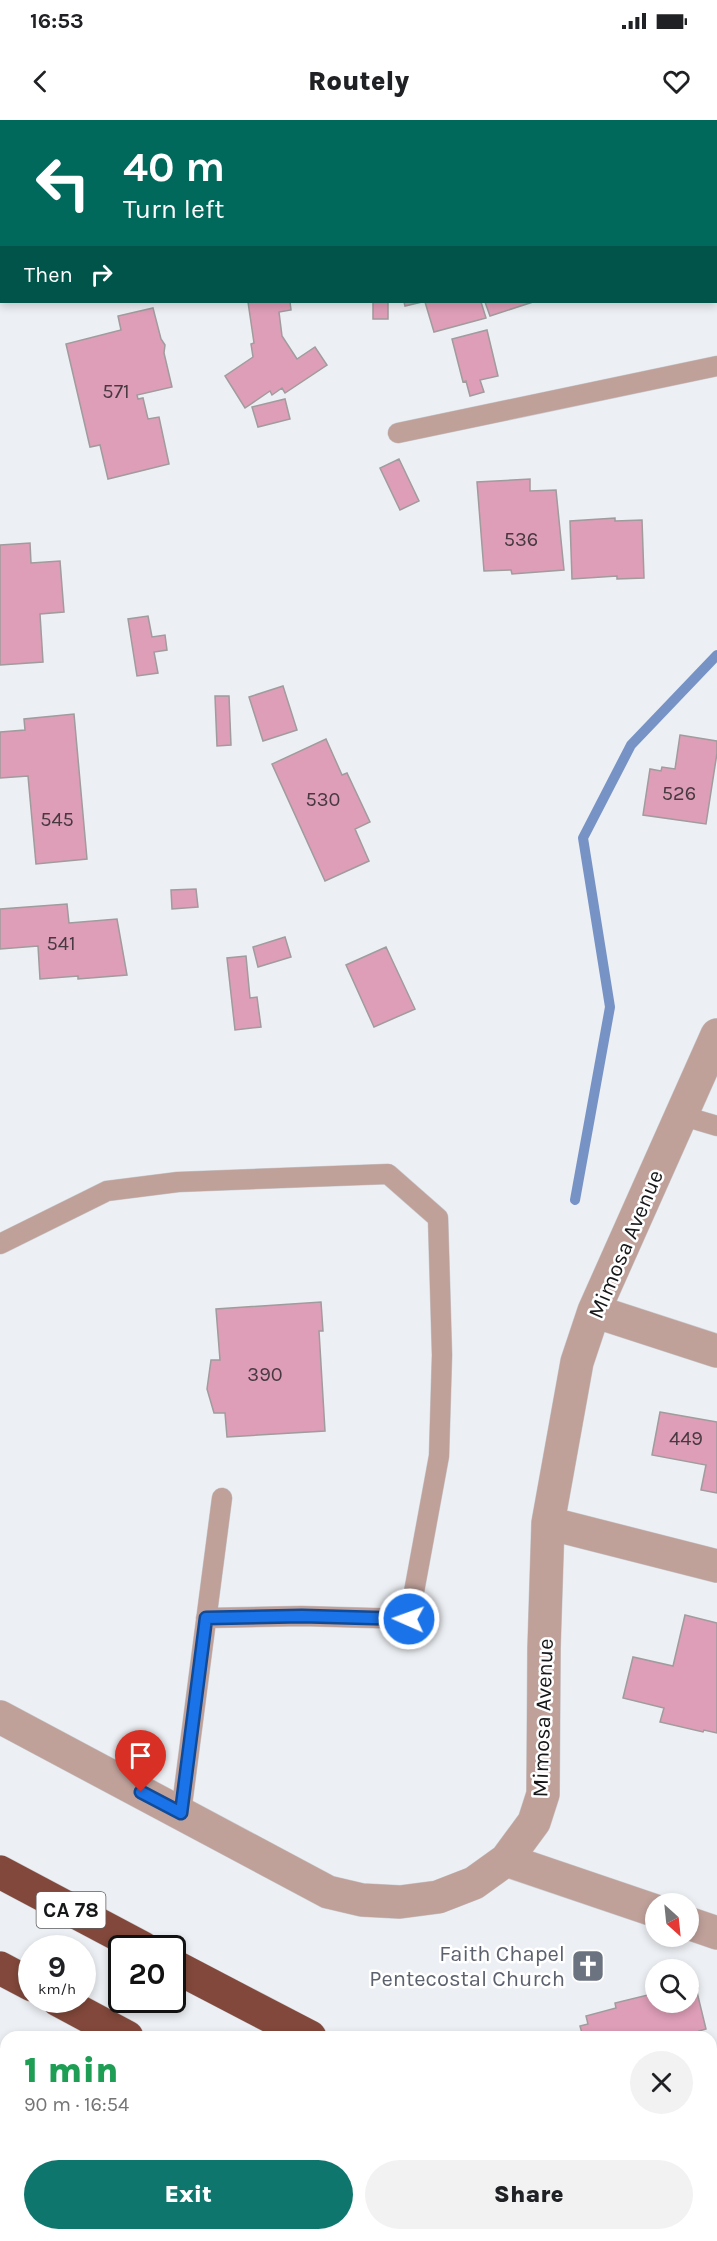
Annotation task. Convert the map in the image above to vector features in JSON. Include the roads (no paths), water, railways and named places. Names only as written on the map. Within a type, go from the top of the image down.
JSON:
[{"type":"highway","name":"CA 78","points":[[0,1872],[119,1935]]},
{"type":"highway","points":[[0,1968],[18,1978]]},
{"type":"highway","points":[[186,1972],[298,2031]]},
{"type":"highway","points":[[82,2013],[116,2031]]},
{"type":"street","name":"Mimosa Avenue","points":[[0,1717],[328,1892],[362,1900],[400,1902],[438,1897],[474,1883],[506,1860],[534,1822],[543,1794],[548,1523],[577,1362],[594,1311],[717,1035]]},
{"type":"street","points":[[594,1311],[717,1351]]},
{"type":"street","points":[[548,1523],[717,1566]]},
{"type":"street","points":[[506,1860],[645,1907]]},
{"type":"street","points":[[699,1927],[717,1933]]},
{"type":"lane","points":[[398,433],[717,366]]},
{"type":"lane","points":[[680,1114],[717,1126]]},
{"type":"lane","points":[[0,1244],[107,1191],[178,1182],[388,1174],[438,1218],[442,1355],[439,1456],[409,1619],[302,1616],[206,1618]]},
{"type":"lane","points":[[181,1813],[222,1498]]},
{"type":"waterway","points":[[575,1200],[610,1007],[583,838],[631,745],[717,655]]},
{"type":"place","name":"Faith Chapel Pentecostal Church","points":[[588,1966]]}]
